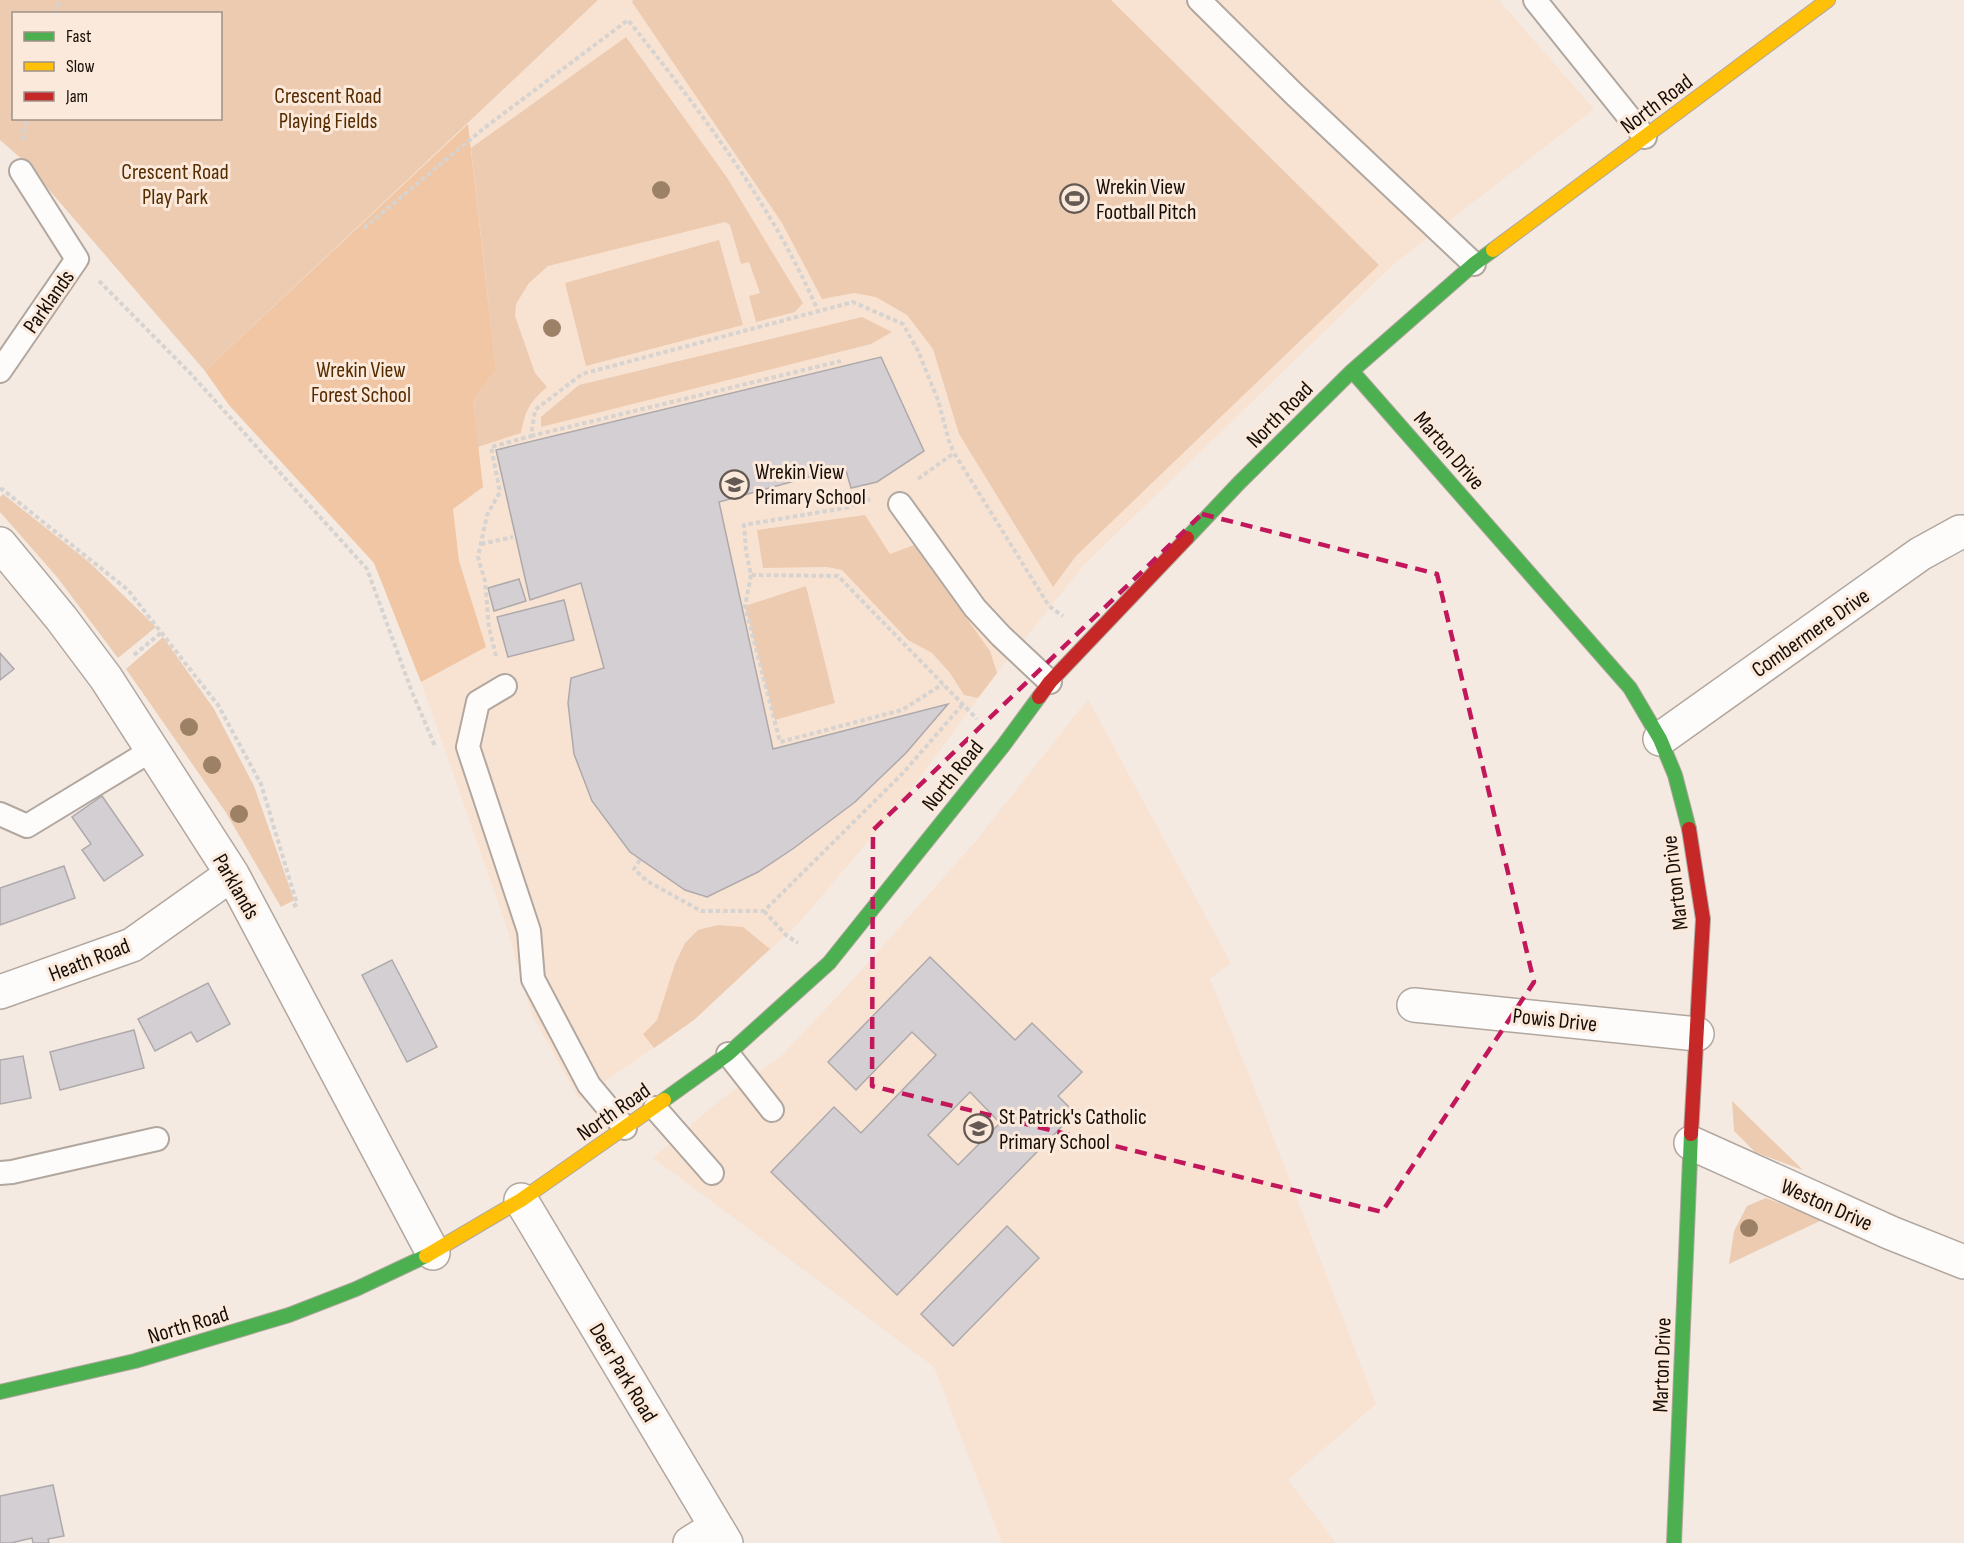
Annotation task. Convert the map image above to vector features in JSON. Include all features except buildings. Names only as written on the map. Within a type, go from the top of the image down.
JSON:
[{"type":"street","name":"North Road","points":[[0,1392],[135,1361],[289,1315],[356,1289],[433,1253],[521,1200],[655,1108],[728,1054],[829,963],[1003,746],[1050,682],[1239,483],[1352,371],[1474,264],[1828,0]]},
{"type":"street","name":"Marton Drive","points":[[1352,371],[1630,688],[1660,739],[1675,775],[1689,828],[1703,919],[1674,1543]]},
{"type":"street","name":"Combermere Drive","points":[[1660,739],[1920,554],[1964,532]]},
{"type":"street","name":"Parklands","points":[[0,544],[62,618],[106,678],[232,874],[433,1253]]},
{"type":"street","name":"Heath Road","points":[[0,992],[132,945],[232,874]]},
{"type":"street","name":"Powis Drive","points":[[1414,1005],[1696,1034]]},
{"type":"street","name":"Weston Drive","points":[[1691,1143],[1881,1229],[1964,1262]]},
{"type":"street","name":"Deer Park Road","points":[[521,1200],[711,1538]]},
{"type":"lane","points":[[1199,0],[1294,94],[1474,264]]},
{"type":"lane","points":[[1534,0],[1645,137]]},
{"type":"lane","name":"Parklands","points":[[0,370],[77,259],[21,171]]},
{"type":"lane","points":[[900,504],[975,608],[1050,682]]},
{"type":"lane","points":[[505,686],[478,702],[468,747],[529,931],[532,979],[589,1084],[625,1128]]},
{"type":"lane","points":[[0,814],[27,826],[152,750]]},
{"type":"lane","points":[[728,1054],[772,1110]]},
{"type":"lane","points":[[655,1108],[712,1173]]},
{"type":"lane","points":[[0,1173],[157,1139]]},
{"type":"path","points":[[364,228],[483,129],[628,20],[683,88],[744,179],[800,268],[818,311]]},
{"type":"path","points":[[77,259],[190,373],[367,569],[412,692],[439,756]]},
{"type":"path","points":[[531,436],[535,410],[582,374],[853,302],[903,324],[918,351],[939,400],[954,453]]},
{"type":"path","points":[[505,686],[489,628],[485,581],[478,557],[487,515],[500,492],[491,447],[841,361]]},
{"type":"path","points":[[0,490],[2,489],[70,542],[128,590],[218,705],[261,784],[297,904],[260,927]]},
{"type":"path","points":[[744,525],[751,575],[746,606],[780,742],[902,710],[943,684]]},
{"type":"path","points":[[481,544],[513,537]]},
{"type":"path","points":[[751,575],[838,576],[1003,746]]},
{"type":"path","points":[[640,860],[634,869],[647,881],[701,910],[764,911],[903,772],[963,704]]},
{"type":"path","points":[[764,911],[786,935],[829,963]]},
{"type":"highlighted area","points":[[1202,514],[1437,574],[1534,982],[1382,1212],[872,1086],[873,830]]},
{"type":"shaded area","name":"Wrekin View Primary School","points":[[598,0],[1499,0],[1594,109],[1395,263],[1085,564],[997,673],[904,799],[799,923],[694,1020],[579,1099],[532,1015],[506,925],[421,682],[374,563],[229,405],[205,372]]},
{"type":"shaded area","name":"St Patrick's Catholic Primary School","points":[[1088,699],[1231,963],[1210,979],[1376,1404],[1288,1480],[1336,1543],[1002,1543],[934,1367],[653,1158],[720,1100],[781,1056],[849,984],[975,842]]},
{"type":"green space","name":"Crescent Road Playing Fields","points":[[0,0],[598,0],[205,371],[25,162],[0,140]]},
{"type":"green space","points":[[633,0],[1111,0],[1379,265],[1076,556],[1053,587],[959,434],[933,349],[907,315],[876,297],[854,293],[822,299],[782,223],[632,2]]},
{"type":"green space","points":[[626,37],[728,179],[803,303],[795,312],[756,322],[749,296],[760,293],[749,262],[741,264],[730,225],[725,222],[548,266],[529,283],[516,304],[515,316],[535,373],[547,387],[529,407],[521,433],[478,447],[473,400],[496,370],[471,148]]},
{"type":"green space","name":"Wrekin View Forest School","points":[[468,124],[496,370],[473,400],[483,487],[453,509],[459,561],[486,647],[421,682],[374,563],[229,405],[205,371]]},
{"type":"green space","points":[[719,240],[743,325],[586,366],[565,283]]},
{"type":"green space","points":[[862,317],[892,332],[871,344],[541,427],[541,417],[579,385]]},
{"type":"green space","points":[[3,494],[89,562],[156,627],[118,658],[57,577],[0,512],[0,497]]},
{"type":"green space","points":[[865,515],[890,554],[914,545],[990,651],[997,673],[978,698],[964,695],[950,673],[932,653],[908,640],[842,570],[827,567],[763,568],[757,530]]},
{"type":"green space","points":[[806,586],[835,703],[775,720],[745,606]]},
{"type":"green space","points":[[163,637],[214,709],[254,786],[294,900],[281,907],[225,811],[126,669]]},
{"type":"green space","points":[[718,925],[743,927],[770,949],[694,1020],[654,1048],[643,1034],[657,1020],[675,964],[685,943],[698,930]]},
{"type":"green space","points":[[1732,1101],[1803,1170],[1755,1152],[1734,1131]]},
{"type":"green space","points":[[1766,1198],[1822,1220],[1729,1264],[1734,1231],[1747,1206]]},
{"type":"traffic: fast","points":[[1187,538],[1352,371],[1493,250]]},
{"type":"traffic: fast","points":[[1352,371],[1630,688],[1660,739],[1675,775],[1689,829]]},
{"type":"traffic: fast","points":[[664,1100],[728,1054],[829,963],[1003,746],[1039,697]]},
{"type":"traffic: fast","points":[[1674,1543],[1691,1134]]},
{"type":"traffic: fast","points":[[0,1392],[135,1361],[289,1315],[356,1289],[426,1256]]},
{"type":"traffic: slow","points":[[1493,250],[1828,0]]},
{"type":"traffic: slow","points":[[426,1256],[521,1200],[664,1100]]},
{"type":"traffic: jam","points":[[1039,697],[1050,682],[1187,538]]},
{"type":"traffic: jam","points":[[1689,829],[1703,919],[1691,1134]]},
{"type":"place","name":"Wrekin View Football Pitch","points":[[1075,199]]},
{"type":"place","name":"Wrekin View Primary School","points":[[734,484]]},
{"type":"place","name":"St Patrick's Catholic Primary School","points":[[978,1129]]},
{"type":"park label","name":"Crescent Road Play Park","points":[[175,184]]}]
